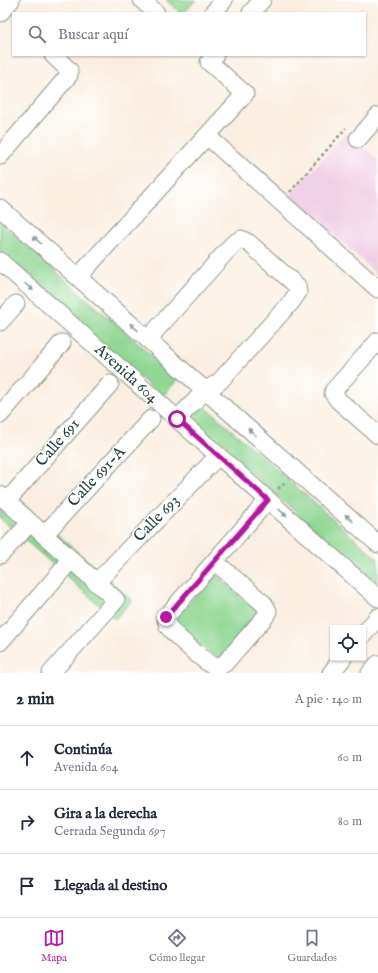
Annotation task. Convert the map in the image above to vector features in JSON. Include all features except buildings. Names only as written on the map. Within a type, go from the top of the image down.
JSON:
[{"type":"street","points":[[142,0],[155,12]]},
{"type":"street","points":[[214,12],[224,0]]},
{"type":"street","points":[[252,12],[262,0]]},
{"type":"street","points":[[0,156],[70,75],[69,70],[55,56]]},
{"type":"street","points":[[78,277],[245,94],[209,62],[214,56]]},
{"type":"street","points":[[352,133],[378,116]]},
{"type":"street","points":[[207,136],[378,289]]},
{"type":"street","points":[[0,208],[378,544]]},
{"type":"street","points":[[148,339],[233,244],[241,239],[249,243],[294,282],[298,292],[296,297],[219,382],[205,391],[177,419]]},
{"type":"street","name":"Avenida 604","points":[[0,261],[378,598]]},
{"type":"street","points":[[0,322],[16,304]]},
{"type":"street","points":[[378,341],[334,390],[333,393],[338,400],[378,435]]},
{"type":"street","points":[[0,416],[62,343]]},
{"type":"street","name":"Calle 691","points":[[4,498],[110,384]]},
{"type":"street","name":"Calle 691-A","points":[[44,535],[151,420]]},
{"type":"street","name":"Calle 693","points":[[96,583],[218,456]]},
{"type":"street","points":[[4,498],[116,600],[51,673]]},
{"type":"street","points":[[215,562],[264,604],[268,611],[265,617],[225,663],[217,668],[209,664],[171,629],[166,621],[168,613],[215,562],[268,500]]},
{"type":"street","points":[[0,555],[30,522]]},
{"type":"street","points":[[0,642],[71,560]]},
{"type":"street","points":[[366,631],[378,617]]},
{"type":"street","points":[[331,673],[341,661]]},
{"type":"street","points":[[370,673],[378,664]]},
{"type":"path","points":[[281,202],[352,133]]},
{"type":"path","points":[[268,500],[296,472]]},
{"type":"shaded area","points":[[347,132],[378,160],[378,275],[290,195]]},
{"type":"green space","points":[[166,0],[196,0],[185,12],[180,12]]},
{"type":"green space","points":[[0,222],[178,379],[162,397],[0,253]]},
{"type":"green space","points":[[201,403],[378,559],[378,581],[376,583],[188,417]]},
{"type":"green space","points":[[0,484],[132,600],[115,619],[0,518]]},
{"type":"green space","points":[[215,574],[260,614],[219,661],[173,621]]},
{"type":"route","points":[[166,617],[268,500],[177,419]]}]
